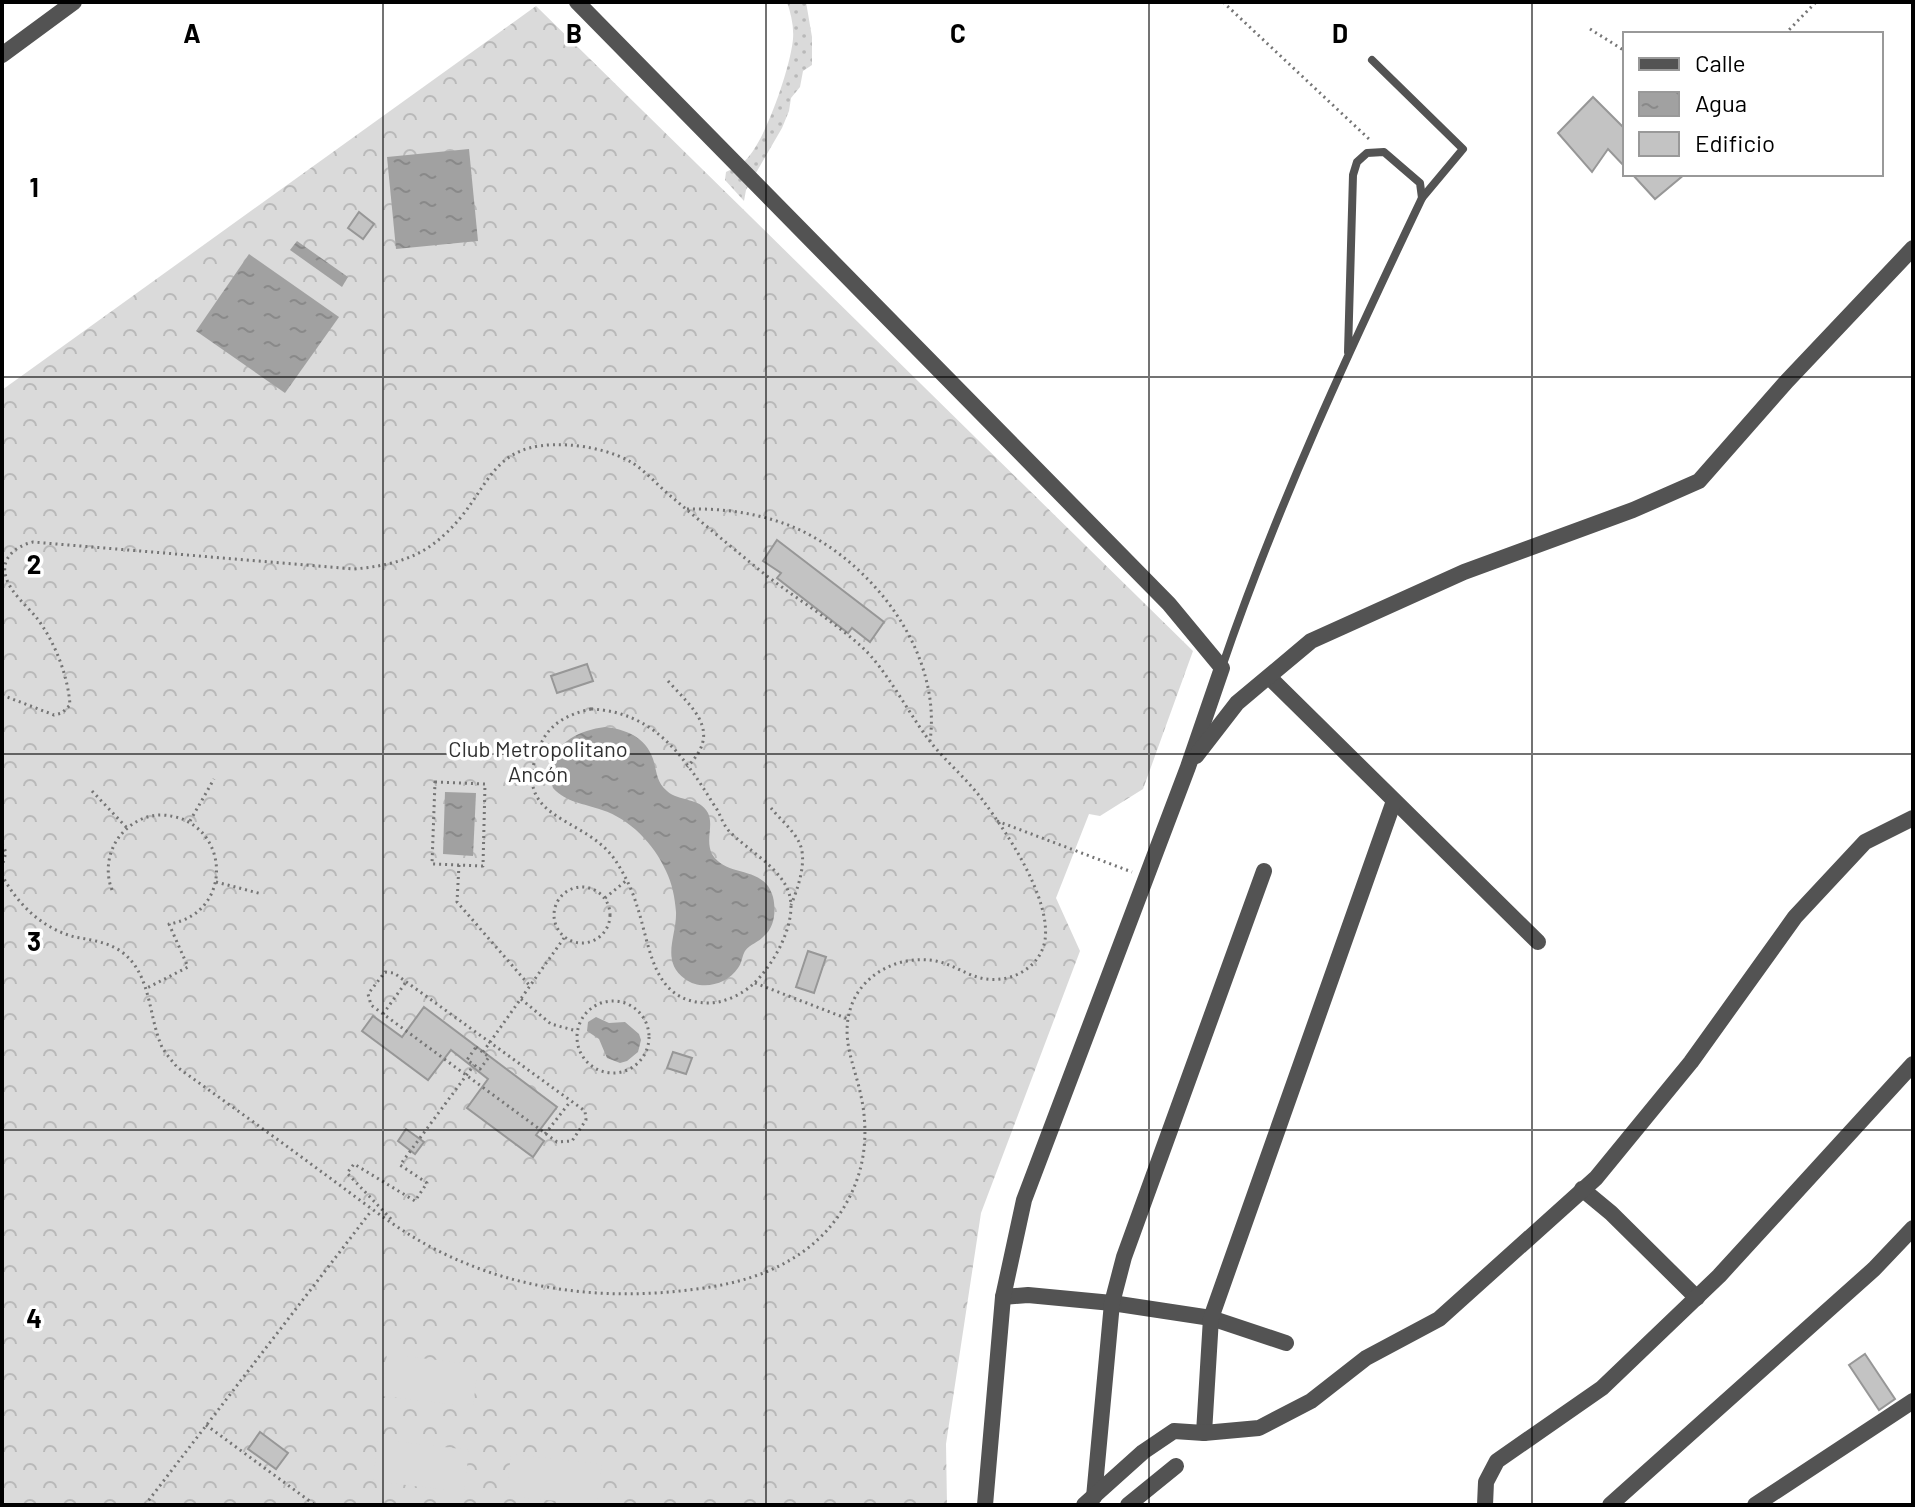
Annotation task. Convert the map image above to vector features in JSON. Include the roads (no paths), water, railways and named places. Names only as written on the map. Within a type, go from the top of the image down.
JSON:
[{"type":"street","points":[[2,55],[74,2]]},
{"type":"street","points":[[577,2],[1169,604],[1222,668],[1188,767],[1024,1200],[1003,1297],[985,1505]]},
{"type":"street","points":[[1188,767],[1237,703],[1311,641],[1464,572],[1633,510],[1699,481],[1787,381],[1913,248]]},
{"type":"street","points":[[1269,677],[1538,942]]},
{"type":"street","points":[[1204,1433],[1211,1318],[1394,801]]},
{"type":"street","points":[[1089,1501],[1143,1452],[1174,1431],[1204,1433],[1259,1428],[1311,1401],[1366,1358],[1439,1319],[1596,1178],[1691,1062],[1795,917],[1865,842],[1913,818]]},
{"type":"street","points":[[1089,1501],[1112,1303],[1124,1257],[1264,871]]},
{"type":"street","points":[[1483,1504],[1486,1482],[1497,1461],[1602,1388],[1697,1298],[1912,1067]]},
{"type":"street","points":[[1582,1189],[1611,1213],[1697,1298]]},
{"type":"street","points":[[1610,1505],[1874,1269],[1913,1228]]},
{"type":"street","points":[[1003,1297],[1028,1295],[1112,1303],[1211,1318],[1286,1343]]},
{"type":"street","points":[[1755,1505],[1913,1401]]},
{"type":"street","points":[[1128,1505],[1176,1466]]},
{"type":"lane","points":[[1222,668],[1239,618],[1348,352],[1422,198],[1463,149],[1372,60]]},
{"type":"lane","points":[[1348,352],[1353,175],[1357,162],[1367,153],[1384,152],[1420,183],[1422,198]]},
{"type":"water","points":[[469,149],[478,241],[396,249],[387,157]]},
{"type":"water","points":[[297,241],[348,277],[342,287],[290,250]]},
{"type":"water","points":[[249,254],[339,317],[285,393],[196,331]]},
{"type":"water","points":[[605,727],[627,732],[645,745],[663,788],[700,804],[708,813],[712,854],[727,867],[762,880],[773,897],[774,918],[768,932],[745,951],[733,974],[721,982],[698,985],[677,972],[671,956],[676,921],[674,896],[666,871],[648,842],[612,814],[570,800],[553,788],[550,775],[555,753],[571,738]]},
{"type":"water","points":[[445,792],[476,793],[473,856],[443,854]]},
{"type":"water","points":[[596,1017],[609,1023],[625,1022],[639,1034],[638,1052],[620,1063],[607,1058],[599,1039],[587,1031],[588,1022]]},
{"type":"park label","name":"Club Metropolitano Ancón","points":[[538,760]]}]
